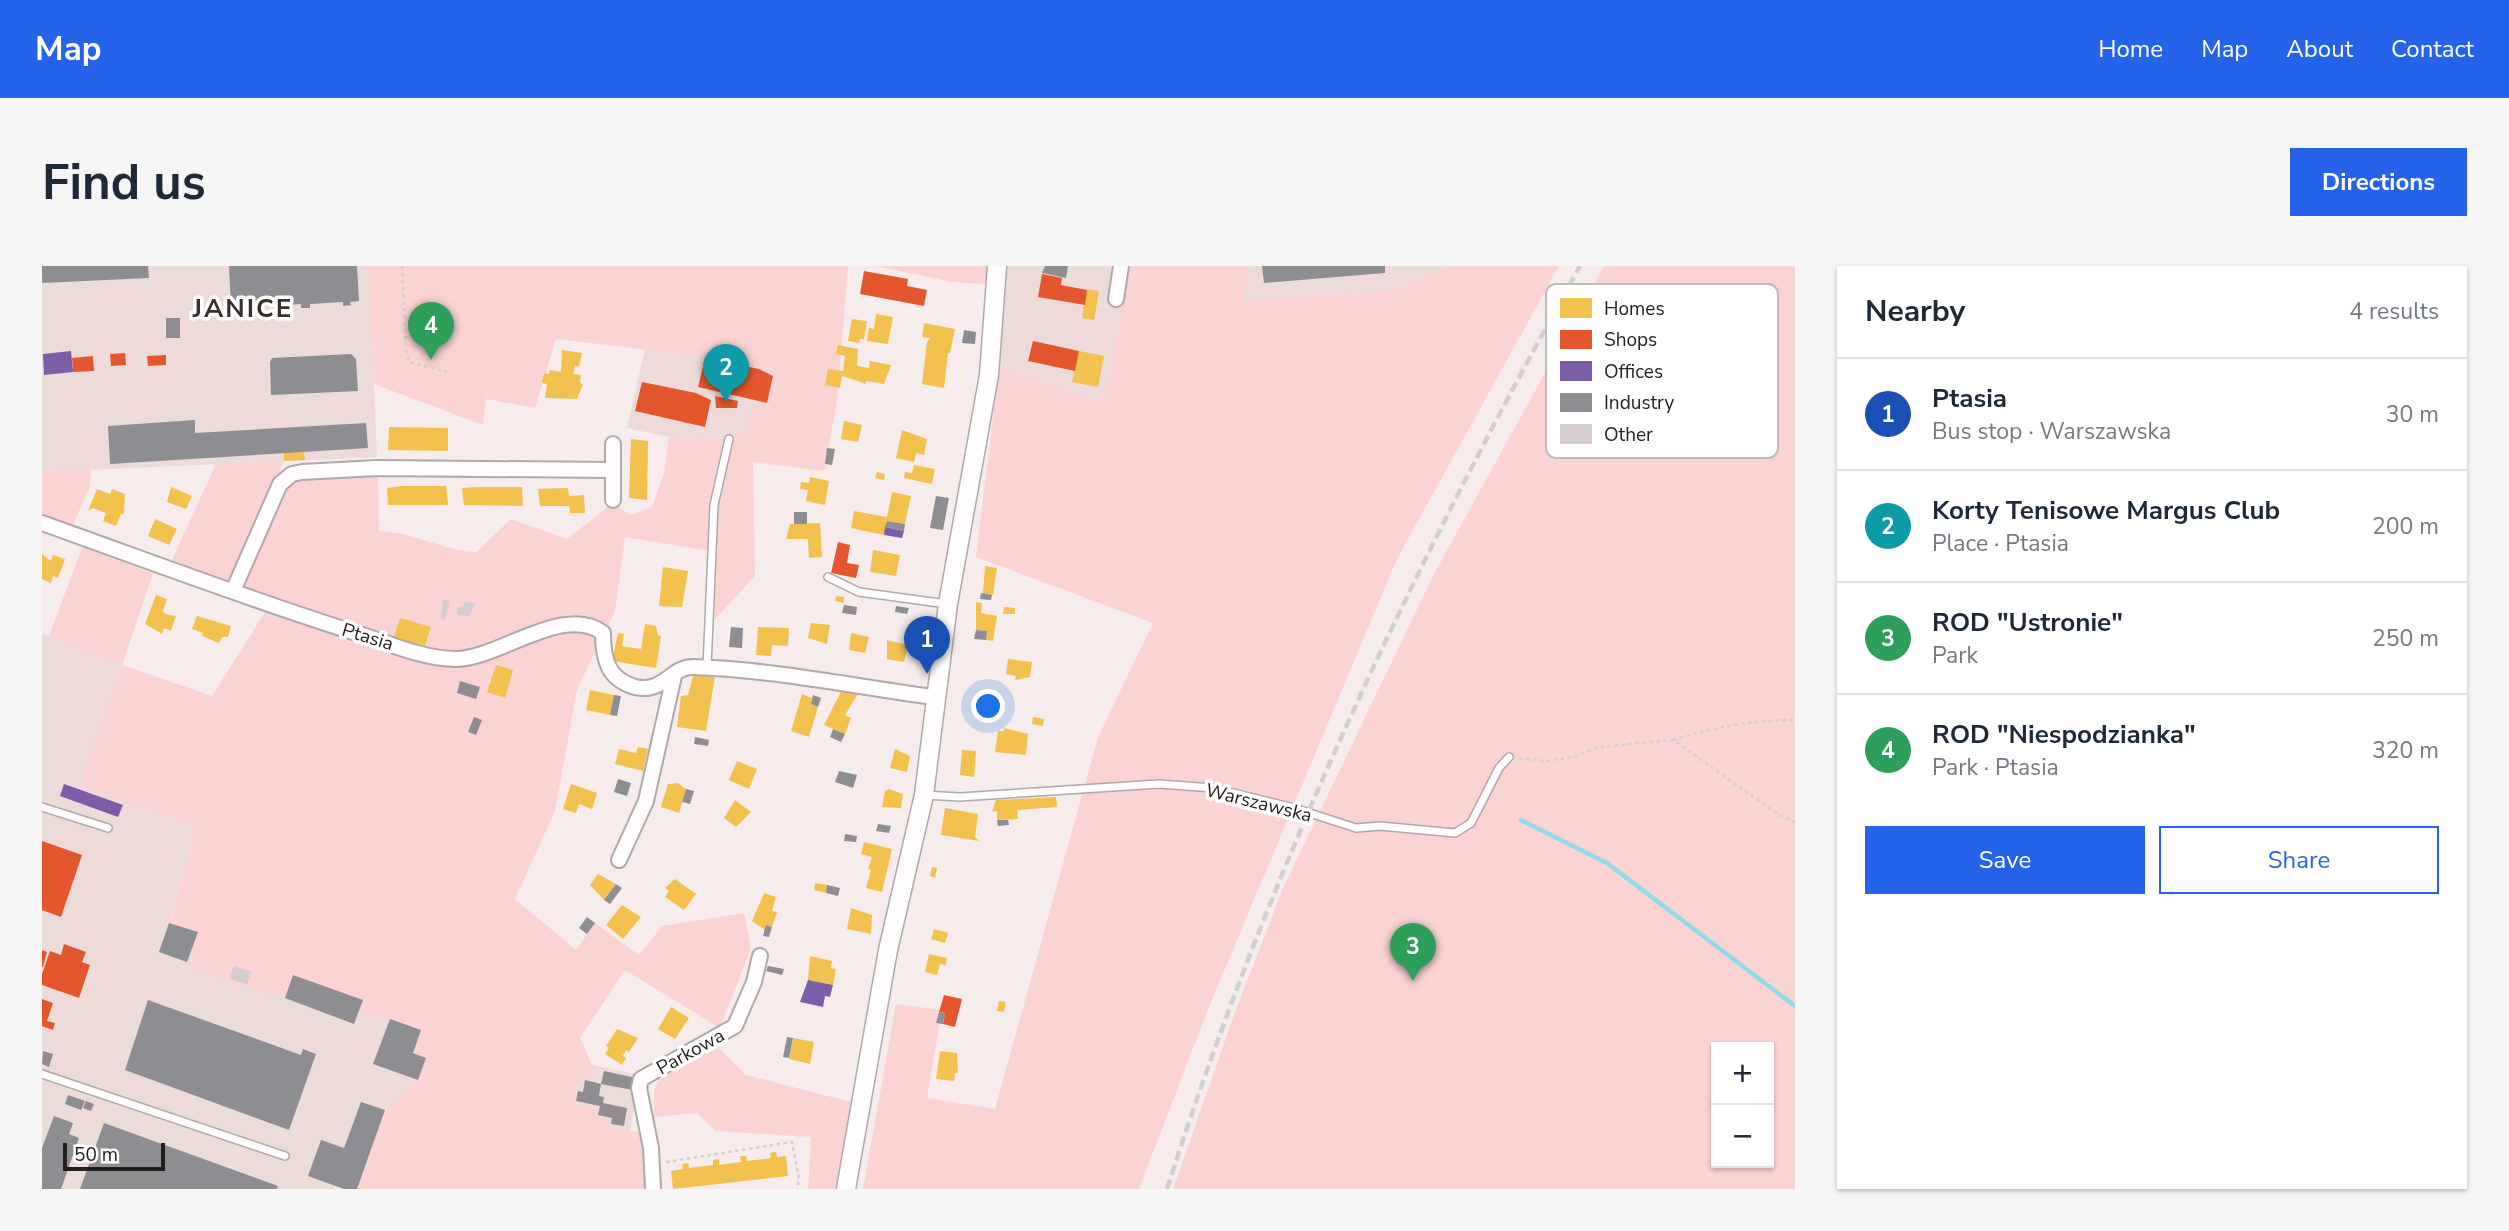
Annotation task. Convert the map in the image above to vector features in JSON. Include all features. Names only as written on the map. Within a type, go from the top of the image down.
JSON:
[{"type":"street","points":[[846,1189],[888,950],[923,795],[933,697],[987,389],[997,266]]},
{"type":"street","points":[[1116,299],[1121,266]]},
{"type":"street","points":[[613,444],[613,500]]},
{"type":"street","points":[[233,591],[280,484],[292,474],[389,468],[613,470]]},
{"type":"street","name":"Ptasia","points":[[42,523],[233,591],[432,656],[458,659],[547,629],[575,623],[596,627],[603,633],[606,661],[611,673],[621,681],[652,688],[688,666],[933,697]]},
{"type":"street","points":[[619,860],[646,802],[674,676]]},
{"type":"street","name":"Parkowa","points":[[653,1189],[652,1164],[639,1088],[641,1079],[735,1026],[754,982],[760,956]]},
{"type":"lane","points":[[707,667],[714,505],[729,439]]},
{"type":"lane","points":[[828,577],[859,592],[948,604]]},
{"type":"lane","name":"Warszawska","points":[[923,795],[960,797],[1159,784],[1213,788],[1294,808],[1356,828],[1380,826],[1455,833],[1471,823],[1499,768],[1509,757]]},
{"type":"lane","points":[[42,807],[108,828]]},
{"type":"lane","points":[[42,1074],[285,1156]]},
{"type":"path","points":[[402,266],[405,349],[409,362],[447,372]]},
{"type":"path","points":[[1509,757],[1546,761],[1574,757],[1599,747],[1674,740],[1718,726],[1752,720],[1795,720]]},
{"type":"path","points":[[1674,740],[1779,815],[1795,822]]},
{"type":"path","points":[[652,1164],[792,1142],[799,1179],[797,1189]]},
{"type":"shaded area","points":[[42,266],[369,266],[377,457],[42,472]]},
{"type":"shaded area","points":[[369,266],[848,266],[837,402],[824,471],[753,462],[755,576],[708,627],[710,551],[625,537],[615,611],[577,690],[555,811],[515,899],[576,950],[595,923],[639,955],[662,926],[744,913],[751,948],[720,1028],[625,970],[580,1038],[592,1065],[589,1077],[579,1076],[573,1104],[596,1109],[595,1118],[608,1121],[607,1127],[646,1133],[653,1189],[357,1189],[385,1110],[418,1080],[426,1058],[413,1053],[421,1030],[359,1010],[362,1000],[294,975],[285,998],[187,966],[197,932],[170,923],[196,827],[81,785],[122,665],[212,696],[272,601],[242,588],[289,485],[296,479],[378,473],[379,531],[393,532],[463,551],[476,552],[511,519],[567,539],[609,506],[617,506],[631,515],[652,507],[664,473],[669,437],[729,439],[748,429],[753,404],[767,404],[773,373],[701,356],[556,339],[535,408],[486,399],[490,358],[483,425],[374,384]]},
{"type":"shaded area","points":[[876,266],[997,266],[997,285],[952,282]]},
{"type":"shaded area","points":[[1002,266],[1129,266],[1107,394],[1096,400],[999,367]]},
{"type":"shaded area","points":[[1129,266],[1249,266],[1243,301],[1393,291],[1450,266],[1559,266],[1549,284],[1546,284],[1546,290],[1397,559],[1209,1007],[1139,1189],[863,1189],[896,1004],[942,1010],[927,1098],[995,1109],[1098,737],[1153,623],[976,557],[999,367],[1096,400],[1107,394]]},
{"type":"shaded area","points":[[1249,266],[1450,266],[1393,291],[1243,301]]},
{"type":"shaded area","points":[[1604,266],[1795,266],[1795,1189],[1173,1189],[1234,1015],[1283,888],[1434,574],[1546,371],[1546,458],[1778,458],[1778,284],[1594,284]]},
{"type":"shaded area","points":[[645,349],[701,356],[773,374],[767,404],[748,429],[729,439],[669,437],[627,428]]},
{"type":"shaded area","points":[[284,461],[230,579],[225,581],[172,560],[216,464]]},
{"type":"shaded area","points":[[91,469],[90,486],[72,527],[42,515],[42,472]]},
{"type":"shaded area","points":[[83,545],[153,574],[122,665],[49,636]]},
{"type":"shaded area","points":[[42,633],[122,665],[82,785],[196,827],[170,922],[198,932],[285,998],[293,975],[363,1000],[360,1010],[421,1030],[413,1052],[426,1058],[418,1080],[385,1110],[357,1189],[335,1186],[334,1189],[42,1189]]},
{"type":"shaded area","points":[[718,1047],[746,1075],[851,1102],[836,1189],[808,1189],[811,1137],[715,1131],[698,1113],[654,1117],[654,1090],[660,1078]]},
{"type":"shaded area","points":[[592,1065],[641,1075],[630,1131],[607,1127],[573,1104],[579,1076],[589,1077]]},
{"type":"building: Homes","points":[[1087,289],[1099,291],[1094,320],[1082,318]]},
{"type":"building: Homes","points":[[876,314],[893,317],[888,344],[867,341],[869,328],[874,329]]},
{"type":"building: Homes","points":[[852,319],[867,321],[864,339],[860,339],[859,343],[848,341]]},
{"type":"building: Homes","points":[[924,323],[955,329],[948,353],[944,388],[922,384],[927,342],[930,338],[922,337]]},
{"type":"building: Homes","points":[[838,345],[858,349],[857,366],[869,368],[870,361],[891,365],[884,384],[866,381],[866,384],[842,376],[840,388],[825,385],[828,369],[843,371],[845,356],[836,354]]},
{"type":"building: Homes","points":[[562,350],[582,353],[579,367],[575,366],[573,374],[581,375],[580,383],[583,384],[577,399],[545,398],[547,384],[542,383],[544,373],[549,374],[550,370],[561,372]]},
{"type":"building: Homes","points":[[1079,351],[1104,356],[1098,387],[1072,382]]},
{"type":"building: Homes","points":[[844,421],[862,425],[858,442],[841,439]]},
{"type":"building: Homes","points":[[389,427],[448,428],[448,451],[388,450]]},
{"type":"building: Homes","points":[[902,430],[927,439],[924,455],[916,453],[914,462],[896,458]]},
{"type":"building: Homes","points":[[631,439],[648,441],[647,500],[629,498]]},
{"type":"building: Homes","points":[[304,452],[305,460],[284,461],[284,453]]},
{"type":"building: Homes","points":[[914,465],[935,469],[932,484],[904,478],[905,472],[912,473]]},
{"type":"building: Homes","points":[[877,472],[885,474],[884,480],[875,478]]},
{"type":"building: Homes","points":[[810,477],[829,481],[825,505],[806,501],[808,490],[800,489],[801,482],[809,483]]},
{"type":"building: Homes","points":[[446,486],[448,505],[388,505],[387,488]]},
{"type":"building: Homes","points":[[171,487],[192,496],[186,509],[167,502]]},
{"type":"building: Homes","points":[[522,487],[523,506],[464,505],[462,488]]},
{"type":"building: Homes","points":[[568,488],[569,496],[584,495],[585,513],[570,513],[569,506],[540,506],[538,489]]},
{"type":"building: Homes","points":[[97,489],[110,494],[112,489],[125,494],[124,514],[121,514],[116,526],[103,521],[106,513],[93,508],[88,511]]},
{"type":"building: Homes","points":[[892,492],[911,496],[905,524],[887,521],[884,535],[851,528],[854,511],[887,517]]},
{"type":"building: Homes","points":[[155,519],[177,529],[169,545],[148,536]]},
{"type":"building: Homes","points":[[820,523],[822,557],[809,558],[808,539],[786,539],[790,524]]},
{"type":"building: Homes","points":[[873,550],[900,555],[896,576],[870,572]]},
{"type":"building: Homes","points":[[42,554],[51,561],[53,555],[65,559],[58,578],[53,576],[51,583],[42,579]]},
{"type":"building: Homes","points":[[985,566],[997,568],[993,595],[983,594]]},
{"type":"building: Homes","points":[[663,567],[688,571],[682,607],[659,606]]},
{"type":"building: Homes","points":[[156,595],[167,599],[163,611],[165,614],[176,616],[171,631],[164,628],[162,634],[145,624]]},
{"type":"building: Homes","points":[[836,596],[844,597],[844,603],[835,601]]},
{"type":"building: Homes","points":[[976,602],[982,603],[981,613],[997,616],[993,641],[986,640],[987,631],[976,630]]},
{"type":"building: Homes","points":[[1004,607],[1015,608],[1015,614],[1003,614]]},
{"type":"building: Homes","points":[[197,616],[231,626],[228,637],[222,637],[219,643],[202,636],[203,633],[192,629]]},
{"type":"building: Homes","points":[[400,618],[431,627],[425,646],[410,642],[409,646],[394,637]]},
{"type":"building: Homes","points":[[811,623],[830,625],[827,644],[808,638]]},
{"type":"building: Homes","points":[[645,624],[656,626],[658,635],[661,636],[656,668],[612,661],[618,633],[624,634],[622,646],[641,649]]},
{"type":"building: Homes","points":[[758,627],[789,628],[788,646],[772,645],[771,656],[756,655]]},
{"type":"building: Homes","points":[[851,633],[869,637],[865,653],[849,650]]},
{"type":"building: Homes","points":[[887,640],[908,645],[904,662],[887,659]]},
{"type":"building: Homes","points":[[1008,659],[1032,662],[1030,677],[1015,680],[1016,676],[1006,674]]},
{"type":"building: Homes","points":[[496,665],[513,670],[505,698],[487,692]]},
{"type":"building: Homes","points":[[694,673],[715,676],[706,731],[677,727],[681,696],[688,695]]},
{"type":"building: Homes","points":[[843,688],[859,692],[845,715],[851,718],[845,734],[824,725]]},
{"type":"building: Homes","points":[[590,690],[614,695],[610,715],[586,710]]},
{"type":"building: Homes","points":[[802,694],[812,698],[811,704],[818,707],[809,737],[791,731]]},
{"type":"building: Homes","points":[[1033,717],[1044,719],[1043,726],[1032,724]]},
{"type":"building: Homes","points":[[1004,728],[1028,734],[1026,755],[995,752],[998,731],[1004,731]]},
{"type":"building: Homes","points":[[638,747],[648,749],[643,771],[615,764],[619,749],[636,753]]},
{"type":"building: Homes","points":[[895,749],[910,756],[907,772],[890,768]]},
{"type":"building: Homes","points":[[962,750],[976,751],[974,777],[960,775]]},
{"type":"building: Homes","points":[[737,761],[757,769],[749,789],[729,780]]},
{"type":"building: Homes","points":[[678,783],[686,789],[679,813],[661,807],[668,784]]},
{"type":"building: Homes","points":[[571,784],[597,793],[592,809],[579,804],[576,813],[563,809]]},
{"type":"building: Homes","points":[[889,789],[903,794],[901,808],[882,807],[885,791]]},
{"type":"building: Homes","points":[[1056,797],[1057,807],[1017,810],[1018,819],[997,820],[997,811],[992,812],[996,800]]},
{"type":"building: Homes","points":[[735,800],[751,812],[736,827],[724,818]]},
{"type":"building: Homes","points":[[945,808],[978,814],[975,837],[979,841],[941,835]]},
{"type":"building: Homes","points":[[864,842],[892,849],[882,892],[866,888],[872,857],[861,854]]},
{"type":"building: Homes","points":[[932,867],[937,868],[935,878],[930,876]]},
{"type":"building: Homes","points":[[598,874],[616,884],[604,900],[590,885]]},
{"type":"building: Homes","points":[[675,879],[696,894],[684,910],[665,897],[669,891],[665,888]]},
{"type":"building: Homes","points":[[815,883],[827,885],[826,893],[814,890]]},
{"type":"building: Homes","points":[[764,893],[776,897],[772,911],[777,912],[772,927],[766,925],[765,930],[752,921]]},
{"type":"building: Homes","points":[[622,905],[641,917],[623,939],[606,925]]},
{"type":"building: Homes","points":[[851,908],[872,915],[871,934],[847,929]]},
{"type":"building: Homes","points":[[934,929],[948,933],[945,943],[931,939]]},
{"type":"building: Homes","points":[[929,954],[947,958],[946,965],[940,964],[937,975],[925,972]]},
{"type":"building: Homes","points":[[810,956],[832,961],[831,968],[836,969],[833,985],[808,980]]},
{"type":"building: Homes","points":[[999,1001],[1006,1002],[1004,1012],[997,1011]]},
{"type":"building: Homes","points":[[671,1007],[689,1018],[675,1039],[658,1029]]},
{"type":"building: Homes","points":[[617,1029],[638,1038],[629,1052],[626,1050],[622,1065],[605,1054],[609,1048],[606,1046]]},
{"type":"building: Homes","points":[[793,1038],[814,1042],[810,1064],[789,1059]]},
{"type":"building: Homes","points":[[940,1051],[957,1053],[958,1073],[955,1073],[954,1081],[936,1079]]},
{"type":"building: Homes","points":[[776,1152],[777,1157],[786,1156],[788,1176],[673,1189],[671,1171],[683,1169],[682,1164],[688,1163],[689,1168],[713,1165],[713,1160],[719,1159],[719,1165],[741,1162],[740,1156],[746,1156],[747,1161],[771,1158],[770,1153]]},
{"type":"building: Shops","points":[[864,271],[908,279],[907,286],[927,290],[924,306],[860,294]]},
{"type":"building: Shops","points":[[1042,274],[1062,278],[1061,285],[1087,290],[1085,305],[1038,297]]},
{"type":"building: Shops","points":[[1033,341],[1079,351],[1075,371],[1028,361]]},
{"type":"building: Shops","points":[[125,353],[126,365],[111,366],[110,354]]},
{"type":"building: Shops","points":[[166,355],[166,365],[148,366],[147,356]]},
{"type":"building: Shops","points":[[93,356],[94,371],[73,372],[72,358]]},
{"type":"building: Shops","points":[[705,358],[759,369],[773,376],[767,403],[698,387]]},
{"type":"building: Shops","points":[[642,382],[696,393],[711,400],[705,427],[635,411]]},
{"type":"building: Shops","points":[[715,396],[738,401],[737,408],[716,408]]},
{"type":"building: Shops","points":[[838,542],[850,545],[847,563],[859,565],[856,578],[831,573]]},
{"type":"building: Shops","points":[[42,841],[82,855],[61,917],[42,910]]},
{"type":"building: Shops","points":[[64,944],[86,952],[82,962],[90,965],[79,998],[42,985],[42,974],[50,951],[61,955]]},
{"type":"building: Shops","points":[[42,950],[47,952],[43,967],[42,967]]},
{"type":"building: Shops","points":[[944,995],[962,999],[955,1027],[943,1024],[945,1013],[939,1012]]},
{"type":"building: Shops","points":[[42,999],[53,1003],[47,1021],[55,1023],[53,1030],[42,1026]]},
{"type":"building: Offices","points":[[71,351],[73,372],[44,375],[43,354]]},
{"type":"building: Offices","points":[[885,527],[904,531],[902,538],[884,535]]},
{"type":"building: Offices","points":[[64,784],[123,805],[118,817],[60,796]]},
{"type":"building: Offices","points":[[808,980],[833,985],[830,997],[825,996],[823,1007],[800,1002]]},
{"type":"building: Industry","points":[[42,266],[148,266],[149,278],[42,283]]},
{"type":"building: Industry","points":[[229,266],[357,266],[359,301],[343,306],[343,302],[310,304],[310,308],[301,308],[301,304],[231,308]]},
{"type":"building: Industry","points":[[1045,266],[1068,266],[1066,278],[1042,273]]},
{"type":"building: Industry","points":[[1262,266],[1385,266],[1385,273],[1264,283]]},
{"type":"building: Industry","points":[[166,318],[180,318],[180,338],[166,338]]},
{"type":"building: Industry","points":[[964,330],[976,332],[975,344],[962,343]]},
{"type":"building: Industry","points":[[351,354],[356,359],[358,391],[271,395],[272,358]]},
{"type":"building: Industry","points":[[195,420],[195,433],[366,423],[368,448],[110,464],[108,426]]},
{"type":"building: Industry","points":[[827,448],[835,449],[832,465],[825,464]]},
{"type":"building: Industry","points":[[936,496],[949,498],[943,530],[930,528]]},
{"type":"building: Industry","points":[[794,512],[807,512],[807,524],[794,524]]},
{"type":"building: Industry","points":[[887,521],[905,524],[904,531],[885,527]]},
{"type":"building: Industry","points":[[981,593],[992,595],[991,600],[980,599]]},
{"type":"building: Industry","points":[[844,605],[857,607],[856,615],[842,613]]},
{"type":"building: Industry","points":[[896,606],[909,608],[907,614],[895,612]]},
{"type":"building: Industry","points":[[731,627],[743,628],[742,648],[729,647]]},
{"type":"building: Industry","points":[[976,630],[987,631],[986,640],[974,639]]},
{"type":"building: Industry","points":[[460,681],[480,687],[476,699],[457,693]]},
{"type":"building: Industry","points":[[614,695],[621,696],[617,716],[610,715]]},
{"type":"building: Industry","points":[[813,695],[821,698],[818,707],[811,704]]},
{"type":"building: Industry","points":[[474,717],[482,720],[476,735],[468,732]]},
{"type":"building: Industry","points":[[833,729],[845,734],[841,742],[830,737]]},
{"type":"building: Industry","points":[[695,737],[709,740],[708,746],[694,744]]},
{"type":"building: Industry","points":[[839,771],[857,775],[853,788],[835,782]]},
{"type":"building: Industry","points":[[618,779],[631,783],[627,796],[614,792]]},
{"type":"building: Industry","points":[[686,789],[694,791],[690,804],[682,802]]},
{"type":"building: Industry","points":[[997,820],[1008,820],[1009,825],[998,826]]},
{"type":"building: Industry","points":[[878,824],[891,826],[889,833],[876,831]]},
{"type":"building: Industry","points":[[845,834],[857,836],[856,842],[844,841]]},
{"type":"building: Industry","points":[[616,884],[622,888],[610,904],[604,900]]},
{"type":"building: Industry","points":[[827,885],[840,888],[838,896],[826,893]]},
{"type":"building: Industry","points":[[587,917],[595,923],[587,934],[579,928]]},
{"type":"building: Industry","points":[[169,923],[198,932],[187,962],[159,952]]},
{"type":"building: Industry","points":[[766,925],[772,927],[769,937],[763,936]]},
{"type":"building: Industry","points":[[768,966],[784,969],[782,975],[766,971]]},
{"type":"building: Industry","points":[[293,975],[363,1000],[354,1024],[285,998]]},
{"type":"building: Industry","points":[[148,1000],[301,1055],[303,1049],[316,1054],[289,1130],[125,1070]]},
{"type":"building: Industry","points":[[939,1012],[945,1013],[943,1024],[936,1023]]},
{"type":"building: Industry","points":[[390,1019],[421,1030],[413,1053],[426,1058],[418,1080],[373,1064]]},
{"type":"building: Industry","points":[[787,1037],[793,1038],[789,1058],[783,1057]]},
{"type":"building: Industry","points":[[43,1051],[53,1054],[49,1067],[42,1064]]},
{"type":"building: Industry","points":[[604,1071],[636,1078],[633,1090],[601,1084]]},
{"type":"building: Industry","points":[[585,1080],[601,1084],[599,1096],[604,1097],[603,1103],[627,1108],[624,1126],[611,1124],[612,1118],[598,1115],[600,1106],[576,1101],[578,1091],[583,1092]]},
{"type":"building: Industry","points":[[68,1095],[85,1101],[81,1110],[65,1104]]},
{"type":"building: Industry","points":[[86,1101],[94,1104],[91,1111],[83,1108]]},
{"type":"building: Industry","points":[[361,1102],[385,1110],[357,1189],[344,1189],[308,1176],[321,1140],[344,1148]]},
{"type":"building: Industry","points":[[54,1116],[73,1123],[69,1134],[79,1138],[61,1189],[42,1189],[42,1148]]},
{"type":"building: Industry","points":[[104,1123],[278,1186],[277,1189],[80,1189]]},
{"type":"building: Other","points":[[443,599],[450,601],[445,620],[441,619]]},
{"type":"building: Other","points":[[464,602],[476,603],[469,616],[457,615],[458,607],[463,607]]},
{"type":"building: Other","points":[[234,966],[252,972],[247,985],[229,978]]},
{"type":"waterway","points":[[1521,820],[1607,863],[1795,1006]]},
{"type":"railway","points":[[1570,284],[1580,266]]},
{"type":"railway","points":[[1167,1189],[1252,950],[1350,717],[1460,490],[1546,328]]},
{"type":"place","name":"ROD \"Niespodzianka\"","points":[[431,360]]},
{"type":"place","name":"Korty Tenisowe Margus Club","points":[[726,402]]},
{"type":"place","name":"Ptasia","points":[[927,674]]},
{"type":"place","name":"ROD \"Ustronie\"","points":[[1413,981]]},
{"type":"district","name":"JANICE","points":[[243,308]]}]
